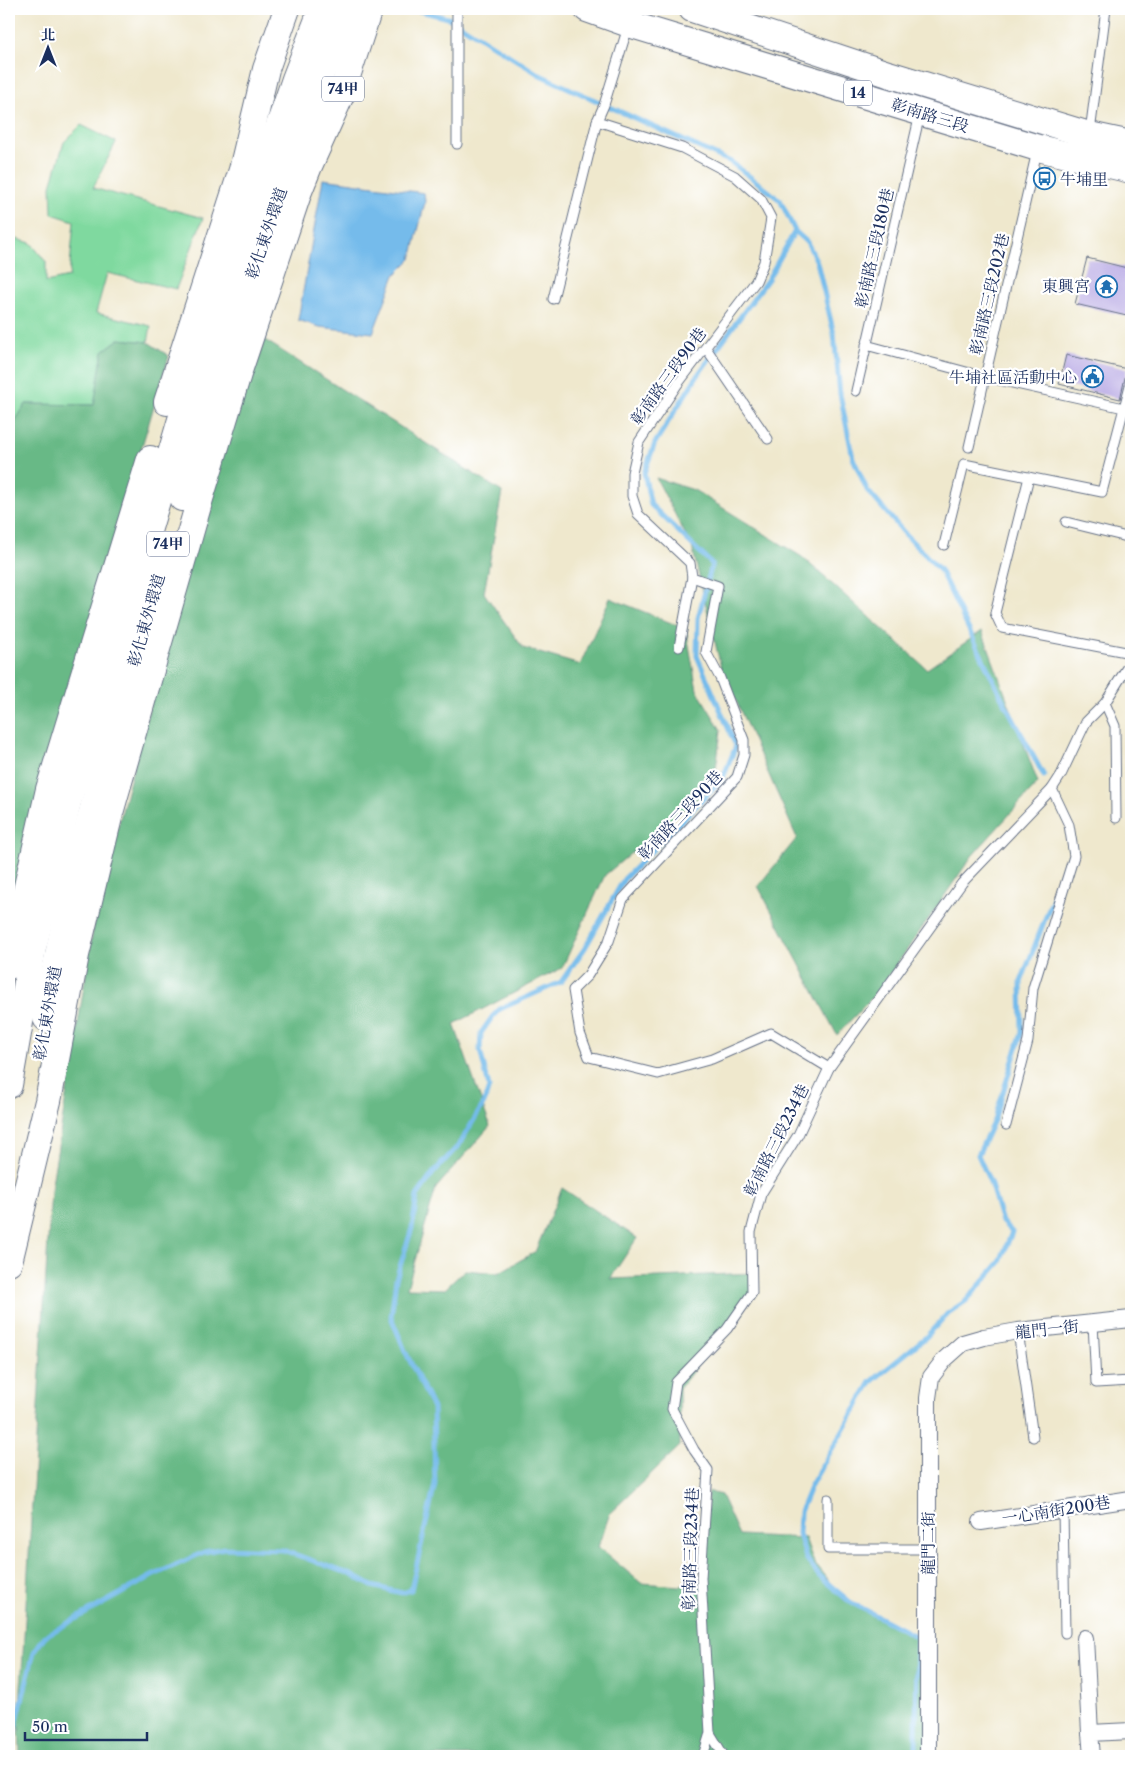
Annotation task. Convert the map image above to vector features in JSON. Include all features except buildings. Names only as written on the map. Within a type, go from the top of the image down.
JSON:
[{"type":"main road","name":"74甲","points":[[9,966],[49,789],[181,355],[242,170],[266,69],[287,9]]},
{"type":"main road","name":"彰化東外環道","points":[[9,1086],[33,948],[77,773],[198,362],[294,78],[322,9]]},
{"type":"main road","name":"彰化東外環道","points":[[9,1249],[57,952],[100,779],[220,368],[316,86],[348,9]]},
{"type":"main road","name":"74甲","points":[[9,1262],[48,1101],[76,955],[110,813],[200,499],[242,365],[309,166],[341,95],[369,9]]},
{"type":"main road","name":"彰南路三段","points":[[588,9],[629,24],[1038,148],[1131,144]]},
{"type":"main road","name":"彰南路三段","points":[[692,9],[888,74],[1087,147],[1131,170]]},
{"type":"street","name":"龍門一街","points":[[963,1344],[984,1337],[1018,1331],[1131,1320]]},
{"type":"street","name":"龍門二街","points":[[928,1756],[928,1398],[931,1377],[945,1359],[963,1344]]},
{"type":"street","name":"一心南街200巷","points":[[981,1522],[1131,1499]]},
{"type":"street","points":[[1085,1638],[1092,1756]]},
{"type":"street","points":[[1090,1734],[1131,1731]]},
{"type":"lane","points":[[1087,147],[1106,9]]},
{"type":"lane","points":[[457,12],[457,144]]},
{"type":"lane","points":[[553,299],[597,121],[606,101],[629,24]]},
{"type":"lane","name":"彰南路三段180巷","points":[[856,391],[921,112]]},
{"type":"lane","name":"彰南路三段90巷","points":[[597,121],[682,148],[735,176],[761,199],[771,218],[764,262],[756,281],[677,385],[639,442],[632,473],[632,496],[638,514],[690,563],[692,577],[718,586],[706,652],[720,678],[744,740],[744,754],[737,777],[623,899],[609,941],[588,975],[573,990],[580,1033],[589,1057],[658,1074],[712,1059],[771,1033],[829,1068]]},
{"type":"lane","name":"彰南路三段202巷","points":[[968,448],[1038,148]]},
{"type":"lane","points":[[866,345],[985,377],[1128,409]]},
{"type":"lane","points":[[706,348],[768,438]]},
{"type":"lane","points":[[944,545],[964,464],[1102,492],[1128,409],[1131,382]]},
{"type":"lane","points":[[1029,477],[995,613],[1002,628],[1131,653]]},
{"type":"lane","points":[[1066,522],[1127,535],[1131,538]]},
{"type":"lane","points":[[679,647],[692,577]]},
{"type":"lane","name":"彰南路三段234巷","points":[[703,1756],[710,1733],[701,1578],[708,1470],[694,1450],[672,1409],[676,1382],[727,1329],[752,1293],[751,1232],[761,1194],[798,1134],[829,1068],[962,883],[1052,789],[1061,775],[1086,722],[1106,703],[1131,661]]},
{"type":"lane","points":[[1106,703],[1115,726],[1116,818]]},
{"type":"lane","points":[[1006,1125],[1028,1041],[1033,988],[1074,856],[1069,825],[1052,789]]},
{"type":"lane","points":[[1093,1324],[1096,1384],[1131,1381]]},
{"type":"lane","points":[[1018,1331],[1033,1437]]},
{"type":"lane","points":[[828,1499],[828,1549],[928,1549]]},
{"type":"lane","points":[[1063,1509],[1065,1633]]},
{"type":"lane","points":[[710,1733],[724,1756]]},
{"type":"green space","points":[[81,125],[116,142],[93,188],[203,218],[176,289],[107,273],[96,313],[151,326],[148,342],[119,339],[103,351],[95,405],[26,404],[9,431],[9,237],[31,243],[46,262],[46,282],[69,277],[74,221],[52,214],[51,186],[64,142]]},
{"type":"green space","points":[[119,339],[148,342],[169,356],[93,609],[9,986],[9,431],[26,404],[94,405],[103,351]]},
{"type":"green space","points":[[265,340],[502,492],[484,593],[523,648],[580,665],[610,598],[686,629],[697,690],[721,730],[714,784],[605,875],[562,968],[454,1024],[490,1126],[436,1188],[407,1288],[445,1289],[465,1270],[498,1273],[535,1252],[562,1188],[637,1238],[610,1279],[755,1273],[755,1291],[679,1389],[680,1446],[610,1513],[598,1547],[641,1583],[680,1586],[704,1580],[708,1491],[721,1495],[739,1535],[805,1538],[814,1563],[844,1600],[932,1643],[936,1756],[20,1756],[19,1720],[51,1190],[97,906],[214,461]]},
{"type":"green space","points":[[656,478],[694,490],[802,557],[927,669],[982,631],[1038,783],[972,856],[879,990],[837,1035],[758,886],[797,838],[721,667],[692,547]]},
{"type":"water","points":[[323,179],[424,193],[425,202],[411,259],[395,275],[373,333],[319,327],[298,320]]},
{"type":"waterway","points":[[10,1756],[10,1749],[34,1652],[45,1636],[152,1576],[204,1552],[224,1548],[283,1550],[352,1575],[372,1586],[402,1593],[411,1590],[435,1484],[433,1408],[391,1317],[396,1279],[412,1228],[417,1196],[434,1172],[459,1145],[484,1103],[489,1087],[480,1050],[481,1033],[493,1016],[500,1009],[561,982],[585,948],[624,879],[722,780],[736,746],[697,656],[698,618],[712,564],[651,505],[644,473],[655,443],[697,376],[768,279],[795,231],[780,200],[731,162],[540,75],[451,19],[413,9]]},
{"type":"waterway","points":[[795,231],[807,242],[817,262],[834,334],[840,394],[853,458],[867,490],[906,535],[940,570],[1001,696],[1044,776]]},
{"type":"waterway","points":[[916,1756],[917,1637],[850,1602],[819,1576],[806,1558],[799,1534],[800,1512],[811,1485],[871,1382],[926,1337],[948,1313],[966,1301],[1000,1262],[1012,1232],[1002,1222],[990,1182],[978,1155],[995,1118],[1022,1032],[1021,982],[1064,869]]},
{"type":"place","name":"牛埔里","points":[[1044,179]]},
{"type":"place","name":"東興宮","points":[[1106,286]]},
{"type":"place","name":"牛埔社區活動中心","points":[[1093,377]]}]
